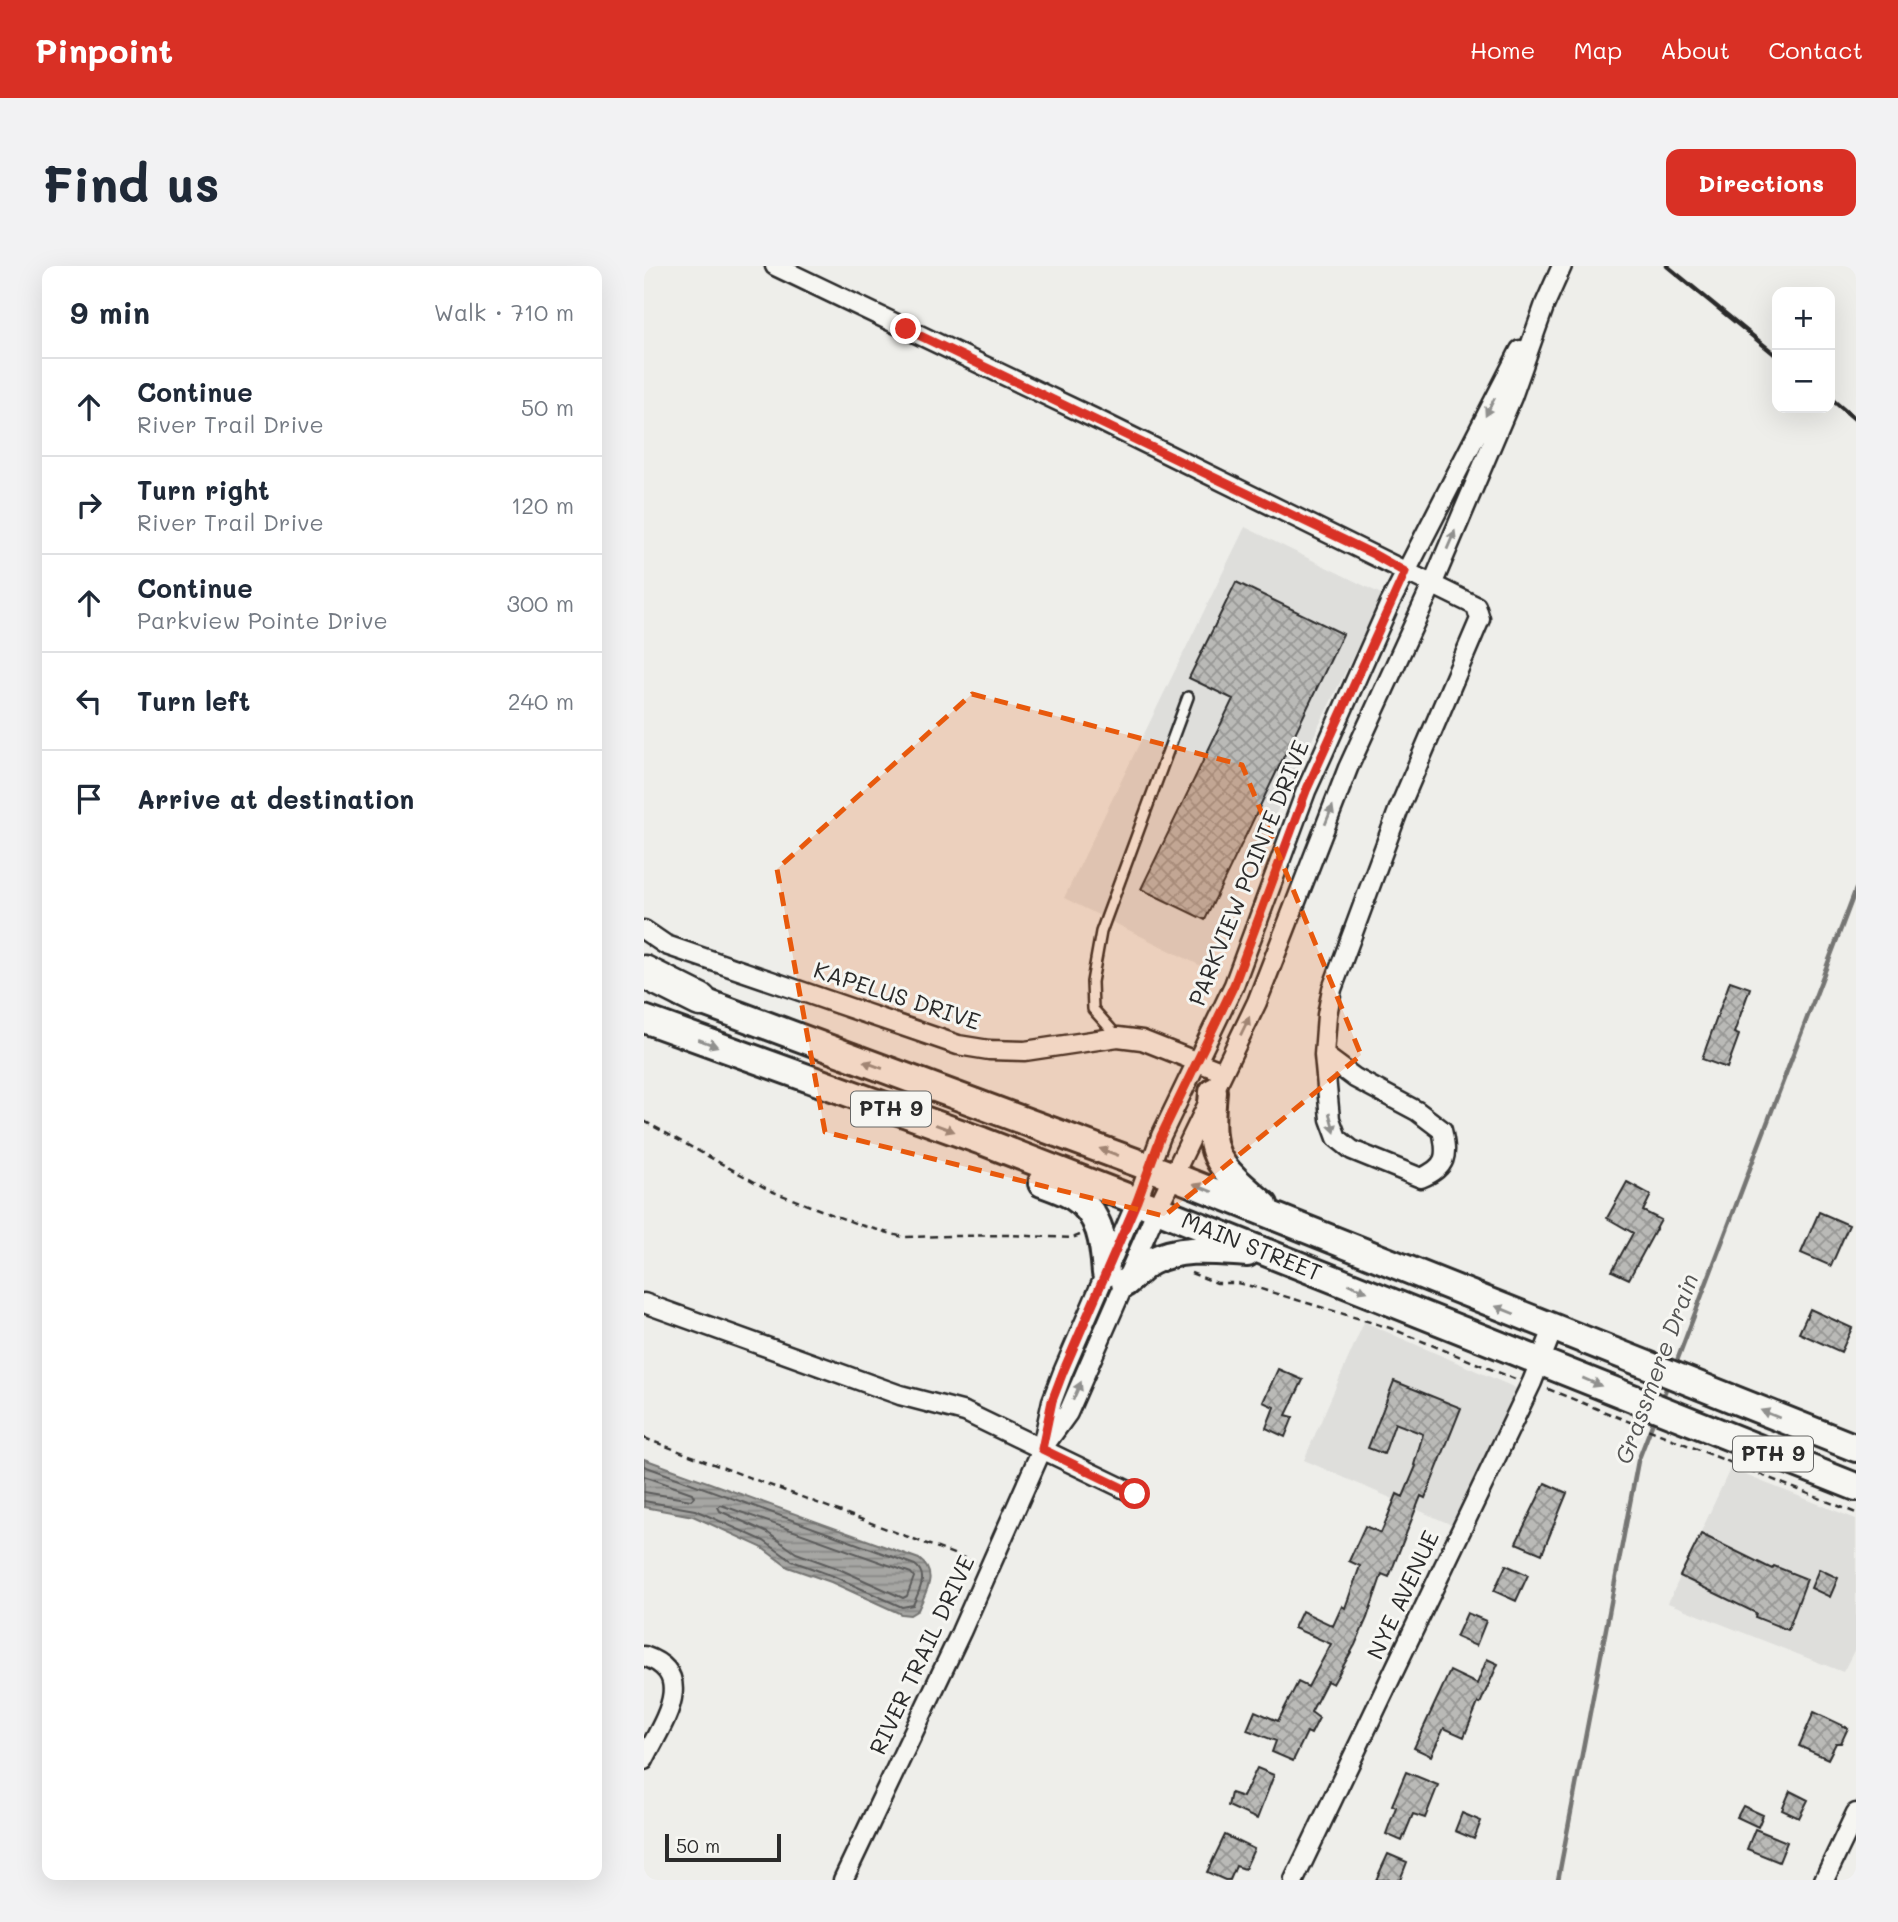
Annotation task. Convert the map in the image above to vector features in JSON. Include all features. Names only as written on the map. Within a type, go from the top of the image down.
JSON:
[{"type":"highway","points":[[644,972],[700,1000]]},
{"type":"main road","name":"MAIN STREET","points":[[644,980],[1161,1172],[1856,1448]]},
{"type":"main road","name":"MAIN STREET","points":[[644,1019],[982,1141],[1147,1205],[1273,1255],[1536,1371],[1684,1430],[1856,1487]]},
{"type":"main road","points":[[1218,1082],[1211,1136],[1220,1163],[1231,1177],[1281,1220]]},
{"type":"main road","points":[[982,1141],[1008,1169],[1074,1196],[1088,1208],[1103,1240],[1115,1278],[1175,1252],[1200,1250],[1273,1255]]},
{"type":"street","points":[[775,266],[1114,428],[1476,606],[1480,619],[1398,811],[1332,989],[1324,1055],[1330,1119],[1337,1138],[1352,1150],[1421,1178],[1436,1172],[1444,1162],[1446,1146],[1442,1130],[1417,1111],[1355,1078],[1324,1055]]},
{"type":"street","name":"PARKVIEW POINTE DRIVE","points":[[1147,1205],[1161,1172],[1161,1136],[1234,985],[1306,791],[1405,572],[1545,304],[1562,266]]},
{"type":"street","name":"PARKVIEW POINTE DRIVE","points":[[1147,1205],[1161,1172],[1218,1082],[1257,1002],[1348,768],[1432,585],[1512,397],[1545,304]]},
{"type":"street","name":"KAPELUS DRIVE","points":[[644,930],[666,944],[958,1045],[989,1050],[1025,1051],[1118,1037],[1142,1040],[1197,1060],[1218,1082]]},
{"type":"street","name":"RIVER TRAIL DRIVE","points":[[843,1880],[1042,1449],[1052,1401],[1115,1278],[1147,1205]]},
{"type":"street","points":[[644,1303],[900,1395],[965,1412],[1135,1494]]},
{"type":"street","name":"NYE AVENUE","points":[[1294,1880],[1536,1371],[1553,1329]]},
{"type":"street","points":[[644,1656],[665,1666],[672,1678],[673,1693],[672,1705],[644,1760]]},
{"type":"street","points":[[1824,1880],[1856,1813]]},
{"type":"lane","points":[[1118,1037],[1093,1009],[1092,982],[1101,932],[1188,697]]},
{"type":"path","points":[[1536,1371],[1684,1430],[1856,1513]]},
{"type":"path","points":[[644,1438],[989,1567]]},
{"type":"highlighted area","points":[[972,694],[1242,765],[1361,1055],[1164,1216],[825,1132],[777,869]]},
{"type":"shaded area","points":[[1245,527],[1383,595],[1201,966],[1064,898]]},
{"type":"shaded area","points":[[1364,1322],[1518,1389],[1459,1528],[1304,1460]]},
{"type":"shaded area","points":[[1730,1469],[1856,1519],[1856,1647],[1843,1672],[1668,1603]]},
{"type":"water","points":[[644,1459],[919,1559],[930,1577],[918,1610],[910,1615],[901,1614],[831,1582],[788,1567],[761,1547],[693,1516],[644,1507]]},
{"type":"building","points":[[1236,582],[1343,634],[1205,920],[1141,889],[1233,699],[1189,678]]},
{"type":"building","points":[[1730,981],[1750,988],[1734,1033],[1739,1035],[1727,1068],[1702,1059]]},
{"type":"building","points":[[1627,1182],[1651,1195],[1643,1211],[1661,1220],[1629,1279],[1612,1271],[1633,1233],[1607,1218]]},
{"type":"building","points":[[1819,1212],[1849,1225],[1831,1266],[1801,1253]]},
{"type":"building","points":[[1810,1309],[1852,1328],[1841,1352],[1799,1333]]},
{"type":"building","points":[[1278,1369],[1303,1380],[1286,1415],[1293,1417],[1285,1437],[1266,1428],[1274,1407],[1263,1402]]},
{"type":"building","points":[[1394,1381],[1461,1408],[1425,1498],[1421,1496],[1389,1577],[1382,1574],[1355,1645],[1333,1684],[1327,1681],[1311,1712],[1319,1718],[1311,1734],[1307,1732],[1293,1761],[1272,1752],[1276,1741],[1247,1730],[1255,1711],[1278,1721],[1298,1682],[1308,1687],[1331,1644],[1294,1628],[1302,1611],[1333,1626],[1342,1606],[1345,1608],[1360,1566],[1349,1561],[1365,1526],[1381,1533],[1397,1494],[1403,1497],[1416,1466],[1414,1465],[1423,1434],[1395,1423],[1384,1454],[1368,1448]]},
{"type":"building","points":[[1545,1483],[1567,1493],[1542,1554],[1516,1543]]},
{"type":"building","points":[[1701,1534],[1772,1569],[1774,1566],[1807,1579],[1788,1630],[1755,1617],[1756,1613],[1680,1576]]},
{"type":"building","points":[[1506,1565],[1528,1575],[1516,1601],[1494,1591]]},
{"type":"building","points":[[1819,1569],[1838,1578],[1830,1597],[1811,1588]]},
{"type":"building","points":[[1467,1613],[1486,1621],[1476,1646],[1456,1637]]},
{"type":"building","points":[[1487,1659],[1498,1664],[1464,1737],[1444,1728],[1431,1756],[1414,1748],[1450,1671],[1477,1684]]},
{"type":"building","points":[[1814,1712],[1848,1728],[1841,1743],[1836,1743],[1828,1759],[1799,1746]]},
{"type":"building","points":[[1257,1768],[1274,1775],[1257,1819],[1228,1806],[1231,1793],[1243,1797]]},
{"type":"building","points":[[1406,1772],[1438,1785],[1425,1818],[1413,1814],[1402,1841],[1386,1834],[1396,1807],[1392,1805]]},
{"type":"building","points":[[1790,1791],[1808,1800],[1799,1818],[1782,1810]]},
{"type":"building","points":[[1743,1806],[1763,1815],[1758,1827],[1737,1817]]},
{"type":"building","points":[[1462,1813],[1481,1821],[1474,1839],[1455,1831]]},
{"type":"building","points":[[1755,1829],[1787,1842],[1779,1862],[1747,1849]]},
{"type":"building","points":[[1225,1835],[1254,1849],[1245,1869],[1236,1866],[1230,1880],[1207,1872]]},
{"type":"building","points":[[1388,1854],[1407,1862],[1400,1880],[1376,1880]]},
{"type":"waterway","name":"Grassmere Drain","points":[[1675,1366],[1856,889]]},
{"type":"waterway","name":"Grassmere Drain","points":[[1661,1402],[1668,1384]]},
{"type":"waterway","name":"Grassmere Drain","points":[[1558,1880],[1638,1461],[1655,1417]]},
{"type":"railway","points":[[1667,266],[1772,352]]},
{"type":"railway","points":[[1835,402],[1856,420]]},
{"type":"route","points":[[906,329],[1102,422],[1405,572],[1306,791],[1234,985],[1161,1136],[1137,1201],[1052,1401],[1042,1449],[1135,1494]]}]
